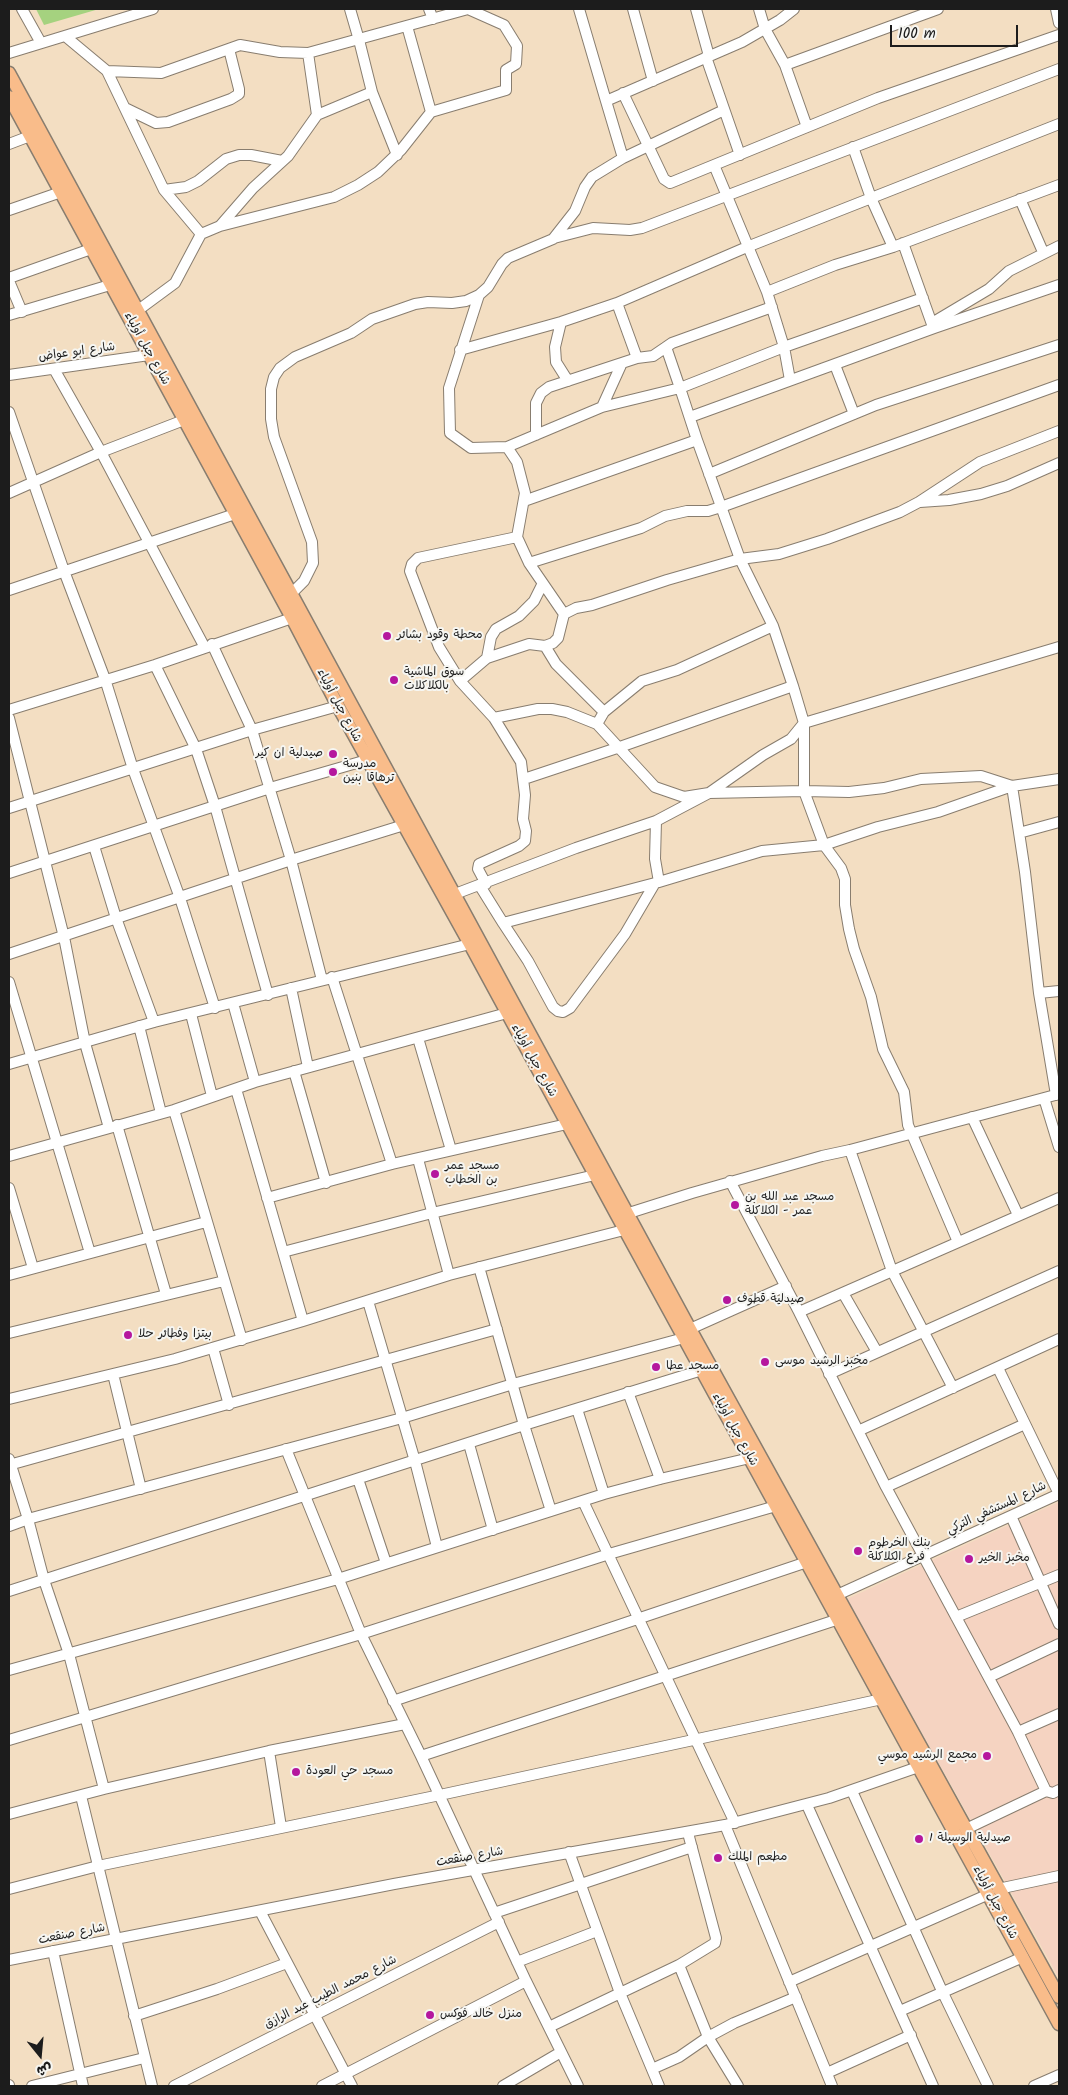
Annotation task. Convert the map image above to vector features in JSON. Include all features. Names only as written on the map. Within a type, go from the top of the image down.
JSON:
[{"type":"main road","name":"شارع جبل أولياء","points":[[9,73],[455,894],[624,1220],[837,1595],[924,1765],[994,1892],[1059,1997]]},
{"type":"main road","name":"شارع جبل أولياء","points":[[9,97],[236,514],[338,706],[595,1175],[624,1220],[687,1333],[702,1370],[838,1619],[882,1698],[966,1829],[1023,1957],[1059,2024]]},
{"type":"street","points":[[22,9],[41,43]]},
{"type":"street","points":[[9,53],[153,9]]},
{"type":"street","points":[[350,9],[372,92],[397,155]]},
{"type":"street","points":[[429,9],[433,19]]},
{"type":"street","points":[[107,70],[161,73],[240,45],[280,52],[308,53],[468,9],[504,25],[517,46],[516,64],[506,70],[506,90],[431,112],[397,155],[378,172],[334,197],[220,226],[201,234],[175,283],[137,311]]},
{"type":"street","points":[[579,9],[623,158]]},
{"type":"street","points":[[633,9],[653,80]]},
{"type":"street","points":[[696,9],[707,56],[740,155]]},
{"type":"street","points":[[759,9],[765,29],[785,65],[807,127]]},
{"type":"street","points":[[606,101],[742,42],[794,9]]},
{"type":"street","points":[[785,65],[938,9]]},
{"type":"street","points":[[1056,9],[1059,23]]},
{"type":"street","points":[[407,26],[431,112]]},
{"type":"street","points":[[623,93],[667,182],[670,183],[878,98],[1059,35]]},
{"type":"street","points":[[65,36],[107,70],[164,190],[201,234]]},
{"type":"street","points":[[125,108],[156,123],[168,122],[231,99],[239,94],[239,88],[229,49]]},
{"type":"street","points":[[308,53],[317,115]]},
{"type":"street","points":[[291,594],[304,581],[312,563],[312,542],[274,437],[271,404],[274,378],[280,368],[295,357],[351,333],[372,319],[415,304],[466,301],[479,295],[488,287],[502,264],[508,258],[553,238],[593,228],[630,230],[642,228],[1059,69]]},
{"type":"street","points":[[220,226],[253,188],[282,161],[305,134],[317,115],[372,92]]},
{"type":"street","points":[[553,238],[575,211],[585,187],[592,177],[623,158],[724,110]]},
{"type":"street","points":[[460,350],[560,322],[617,303],[747,247],[1059,124]]},
{"type":"street","points":[[9,144],[30,136]]},
{"type":"street","points":[[852,147],[871,198],[898,245],[923,298],[933,326]]},
{"type":"street","points":[[164,190],[186,187],[198,181],[226,159],[251,155],[282,161]]},
{"type":"street","points":[[714,165],[767,292],[784,347],[790,380]]},
{"type":"street","points":[[767,292],[835,265],[898,245],[1059,185]]},
{"type":"street","points":[[9,210],[61,192]]},
{"type":"street","points":[[1020,199],[1043,252]]},
{"type":"street","points":[[933,326],[989,289],[1009,271],[1043,252],[1059,246]]},
{"type":"street","points":[[22,312],[9,279],[91,249]]},
{"type":"street","points":[[9,315],[110,284]]},
{"type":"street","points":[[690,418],[835,365],[933,326],[1059,285]]},
{"type":"street","points":[[479,295],[449,388],[450,433],[471,448],[507,447],[602,407],[680,388],[784,347],[923,298]]},
{"type":"street","points":[[617,303],[638,358]]},
{"type":"street","points":[[536,435],[536,402],[541,393],[549,387],[638,358],[653,356],[666,347],[772,307]]},
{"type":"street","points":[[560,322],[555,347],[556,362],[568,381]]},
{"type":"street","points":[[709,474],[876,405],[1059,345]]},
{"type":"street","points":[[666,347],[740,559],[773,626],[793,686],[804,723],[804,791],[824,845],[841,868],[845,879],[845,905],[854,949],[872,997],[883,1049],[904,1092],[906,1118],[911,1133],[958,1242]]},
{"type":"street","name":"شارع ابو عواض","points":[[9,375],[149,354]]},
{"type":"street","points":[[602,407],[622,363]]},
{"type":"street","points":[[835,365],[854,414]]},
{"type":"street","points":[[54,369],[101,452],[148,542],[208,645],[252,730],[327,979],[356,1054],[392,1164]]},
{"type":"street","points":[[529,563],[641,528],[665,516],[687,511],[708,511],[721,507],[1059,385]]},
{"type":"street","points":[[9,412],[32,483],[105,679],[133,769],[180,898],[215,1008]]},
{"type":"street","points":[[9,493],[101,452],[184,420]]},
{"type":"street","points":[[460,681],[487,658],[529,644],[546,646],[553,643],[558,638],[564,614],[576,608],[592,605],[667,580],[740,559],[779,554],[827,539],[900,512],[920,502],[980,462],[1059,431]]},
{"type":"street","points":[[524,501],[697,440]]},
{"type":"street","points":[[507,447],[517,462],[525,494],[517,537],[542,585],[564,614]]},
{"type":"street","points":[[920,502],[949,500],[981,494],[1007,486],[1059,463]]},
{"type":"street","points":[[9,590],[236,514]]},
{"type":"street","points":[[517,537],[418,558],[412,564],[410,571],[439,647],[460,681],[494,718],[516,753],[524,778],[525,840],[512,851],[479,864],[478,869],[483,885],[503,923],[528,961],[553,1006],[558,1011],[563,1012],[570,1008],[625,934],[657,882],[654,859],[656,821]]},
{"type":"street","points":[[487,658],[491,637],[496,629],[520,616],[534,600],[542,585]]},
{"type":"street","points":[[9,710],[155,665],[208,645],[292,618]]},
{"type":"street","points":[[597,724],[604,712],[642,681],[677,670],[773,626]]},
{"type":"street","points":[[546,646],[556,664],[604,712]]},
{"type":"street","points":[[455,894],[483,885],[576,848],[656,821],[708,793],[763,755],[791,740],[804,723],[1059,647]]},
{"type":"street","points":[[155,665],[196,749],[215,806],[234,880],[268,995]]},
{"type":"street","points":[[524,778],[617,748],[793,686]]},
{"type":"street","points":[[9,808],[252,730],[338,706]]},
{"type":"street","points":[[494,718],[552,708],[597,724],[617,748],[655,786],[684,797],[708,793],[849,792],[884,788],[922,780],[981,776],[1012,786]]},
{"type":"street","points":[[9,718],[64,937],[86,1043],[166,1294]]},
{"type":"street","points":[[9,874],[270,788],[368,760]]},
{"type":"street","points":[[503,923],[657,882],[762,851],[824,845],[878,827],[938,812],[1012,786],[1059,779]]},
{"type":"street","points":[[9,1399],[242,1340],[624,1220],[730,1181],[1058,1094],[1039,994],[1026,881],[1012,786]]},
{"type":"street","points":[[1019,832],[1059,822]]},
{"type":"street","points":[[9,954],[291,860],[404,825]]},
{"type":"street","points":[[94,846],[116,918],[154,1022]]},
{"type":"street","points":[[9,1064],[154,1022],[470,944]]},
{"type":"street","points":[[9,982],[90,1253]]},
{"type":"street","points":[[291,988],[308,1067]]},
{"type":"street","points":[[1039,994],[1059,991]]},
{"type":"street","points":[[233,1003],[255,1082]]},
{"type":"street","points":[[9,1156],[174,1110],[255,1082],[507,1013]]},
{"type":"street","points":[[191,1014],[212,1096]]},
{"type":"street","points":[[139,1026],[161,1113]]},
{"type":"street","points":[[418,1038],[451,1150]]},
{"type":"street","points":[[294,1071],[326,1183]]},
{"type":"street","points":[[236,1088],[303,1322]]},
{"type":"street","points":[[1044,1098],[1059,1147]]},
{"type":"street","points":[[174,1110],[242,1340]]},
{"type":"street","points":[[972,1117],[1018,1215]]},
{"type":"street","points":[[267,1198],[392,1164],[568,1124]]},
{"type":"street","points":[[850,1150],[892,1271],[953,1388]]},
{"type":"street","points":[[418,1159],[449,1275]]},
{"type":"street","points":[[284,1252],[432,1213],[595,1175]]},
{"type":"street","points":[[730,1181],[786,1286],[922,1557],[989,1677],[1046,1790],[1053,1793],[1059,1790]]},
{"type":"street","points":[[9,1188],[33,1268]]},
{"type":"street","points":[[799,1312],[1059,1198]]},
{"type":"street","points":[[9,1275],[206,1222]]},
{"type":"street","points":[[479,1267],[524,1425],[551,1511]]},
{"type":"street","points":[[829,1374],[923,1330],[1059,1271]]},
{"type":"street","points":[[9,1333],[224,1280]]},
{"type":"street","points":[[9,1526],[28,1519],[402,1418],[687,1333],[786,1286]]},
{"type":"street","points":[[843,1293],[877,1352]]},
{"type":"street","points":[[368,1301],[415,1461],[437,1547]]},
{"type":"street","points":[[104,1789],[69,1654],[44,1580],[28,1519],[9,1462],[386,1362],[496,1329]]},
{"type":"street","points":[[858,1431],[1057,1341],[1059,1352]]},
{"type":"street","points":[[213,1348],[228,1405]]},
{"type":"street","points":[[998,1368],[1059,1494]]},
{"type":"street","points":[[9,1591],[524,1425],[702,1370]]},
{"type":"street","points":[[113,1374],[141,1489]]},
{"type":"street","points":[[628,1392],[660,1479]]},
{"type":"street","points":[[578,1409],[604,1494]]},
{"type":"street","points":[[886,1487],[1025,1424]]},
{"type":"street","points":[[469,1444],[493,1530]]},
{"type":"street","points":[[286,1449],[361,1634],[440,1795],[526,1982],[578,2086]]},
{"type":"street","points":[[9,1670],[338,1579],[604,1494],[750,1458]]},
{"type":"street","points":[[358,1479],[386,1563]]},
{"type":"street","name":"شارع المستشفي التركي","points":[[837,1595],[1059,1494]]},
{"type":"street","points":[[583,1501],[695,1740],[730,1824],[830,2085]]},
{"type":"street","points":[[9,1740],[361,1634],[609,1554],[776,1506]]},
{"type":"street","points":[[1012,1516],[1059,1624]]},
{"type":"street","points":[[393,1700],[807,1562]]},
{"type":"street","points":[[956,1618],[1059,1575]]},
{"type":"street","points":[[421,1756],[838,1619]]},
{"type":"street","points":[[989,1677],[1059,1644]]},
{"type":"street","points":[[9,1889],[98,1866],[440,1795],[882,1698]]},
{"type":"street","points":[[1018,1732],[1059,1714]]},
{"type":"street","points":[[9,1814],[104,1789],[269,1751],[405,1724]]},
{"type":"street","points":[[269,1751],[281,1827]]},
{"type":"street","name":"شارع صنقعت","points":[[9,1960],[394,1884],[569,1852],[688,1833],[807,1805],[924,1765]]},
{"type":"street","points":[[966,1829],[1046,1790]]},
{"type":"street","points":[[852,1791],[942,1991],[988,2086]]},
{"type":"street","points":[[81,1796],[152,2086]]},
{"type":"street","points":[[807,1805],[933,2086]]},
{"type":"street","points":[[549,2027],[620,1994],[712,1946],[716,1938],[688,1833]]},
{"type":"street","name":"شارع محمد الطيب عبد الرازق","points":[[174,2086],[315,2016],[497,1918],[580,1883],[692,1847]]},
{"type":"street","points":[[569,1852],[620,1994],[658,2086]]},
{"type":"street","points":[[789,1982],[994,1892],[1059,1876]]},
{"type":"street","points":[[260,1911],[352,2086]]},
{"type":"street","points":[[517,1962],[597,1931]]},
{"type":"street","points":[[53,1951],[83,2086]]},
{"type":"street","points":[[900,2011],[1023,1957]]},
{"type":"street","points":[[134,2016],[217,1990],[288,1963]]},
{"type":"street","points":[[679,1964],[708,2037],[738,2086]]},
{"type":"street","points":[[322,2086],[526,1982]]},
{"type":"street","points":[[652,2069],[679,2057],[708,2037],[756,2013],[796,1997]]},
{"type":"street","points":[[827,2073],[911,2035]]},
{"type":"street","points":[[503,2086],[561,2052]]},
{"type":"street","points":[[32,2086],[144,2058]]},
{"type":"street","points":[[1034,2086],[1059,2075]]},
{"type":"shaded area","points":[[1059,1502],[1059,1978],[847,1599]]},
{"type":"green space","points":[[36,9],[99,9],[44,25]]},
{"type":"place","name":"محطة وقود بشائر","points":[[387,636]]},
{"type":"place","name":"سوق الماشية بالكلاكلات","points":[[394,680]]},
{"type":"place","name":"صيدلية ان كير","points":[[333,754]]},
{"type":"place","name":"مدرسة ترهاقا بنين","points":[[333,772]]},
{"type":"place","name":"مسجد عمر بن الخطاب","points":[[435,1174]]},
{"type":"place","name":"مسجد عبد الله بن عمر - الكلاكلة","points":[[735,1205]]},
{"type":"place","name":"صيدلية قطوف","points":[[727,1300]]},
{"type":"place","name":"بيتزا وفطائر حلا","points":[[128,1335]]},
{"type":"place","name":"مخبز الرشيد موسى","points":[[765,1362]]},
{"type":"place","name":"مسجد عطا","points":[[656,1367]]},
{"type":"place","name":"بنك الخرطوم فرع الكلاكلة","points":[[858,1551]]},
{"type":"place","name":"مخبز الخير","points":[[969,1559]]},
{"type":"place","name":"مجمع الرشيد موسي","points":[[987,1756]]},
{"type":"place","name":"مسجد حي العودة","points":[[296,1772]]},
{"type":"place","name":"صيدلية الوسيلة 1","points":[[919,1839]]},
{"type":"place","name":"مطعم الملك","points":[[718,1858]]},
{"type":"place","name":"منزل خالد فوكس","points":[[430,2015]]}]
